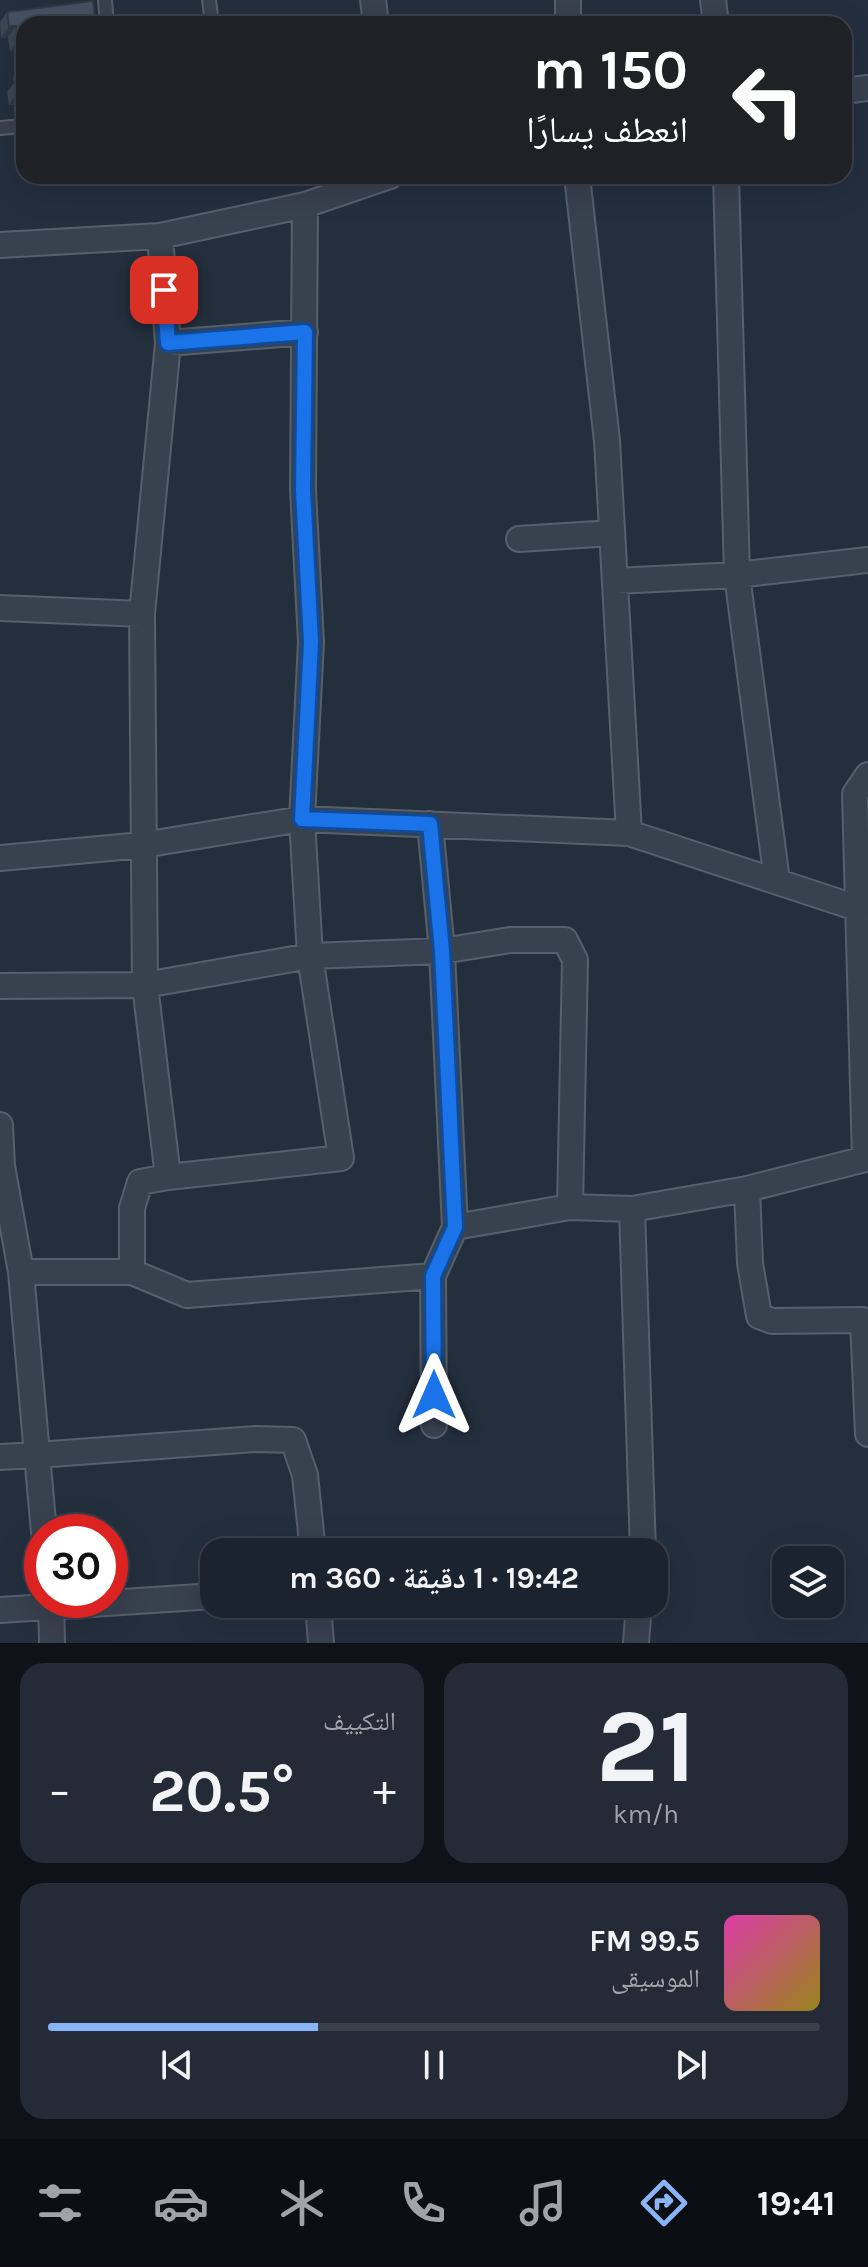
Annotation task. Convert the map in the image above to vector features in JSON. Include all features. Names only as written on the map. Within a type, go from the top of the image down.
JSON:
[{"type":"street","points":[[0,245],[160,236],[305,205],[367,184]]},
{"type":"street","points":[[578,184],[607,441],[629,833]]},
{"type":"street","points":[[726,184],[737,575],[777,881]]},
{"type":"street","points":[[132,1272],[132,1208],[140,1182],[341,1158],[310,956],[302,819],[311,642],[303,490],[305,205]]},
{"type":"street","points":[[160,236],[168,343],[142,614],[143,845],[145,985],[168,1177]]},
{"type":"street","points":[[168,343],[305,332]]},
{"type":"street","points":[[519,539],[612,533]]},
{"type":"street","points":[[615,581],[737,575],[868,560]]},
{"type":"street","points":[[0,608],[142,614]]},
{"type":"street","points":[[455,1227],[570,1207],[632,1209],[747,1189],[867,1159],[862,907],[855,794],[868,775]]},
{"type":"street","points":[[0,858],[143,845],[302,819],[629,833],[862,907]]},
{"type":"street","points":[[430,824],[442,951],[455,1227],[433,1276],[434,1425]]},
{"type":"street","points":[[0,986],[145,985],[310,956],[442,951],[510,940],[565,940],[575,960],[570,1207]]},
{"type":"street","points":[[0,1125],[1,1166],[21,1272],[42,1514]]},
{"type":"street","points":[[747,1189],[750,1263],[759,1316],[772,1321],[863,1320],[868,1434]]},
{"type":"street","points":[[632,1209],[643,1538]]},
{"type":"street","points":[[21,1272],[132,1272],[187,1295],[433,1276]]},
{"type":"street","points":[[0,1457],[256,1439],[293,1440],[305,1475],[312,1538]]},
{"type":"street","points":[[128,1600],[200,1597]]},
{"type":"street","points":[[0,1610],[24,1607]]},
{"type":"street","points":[[51,1618],[52,1643]]},
{"type":"street","points":[[319,1618],[321,1643]]},
{"type":"street","points":[[636,1643],[638,1618]]},
{"type":"building","points":[[93,1],[95,16],[16,16],[16,26],[9,26],[7,12]]},
{"type":"route","points":[[164,290],[168,343],[305,332],[303,490],[311,642],[302,819],[430,824],[442,951],[455,1227],[433,1276],[434,1395]]}]
